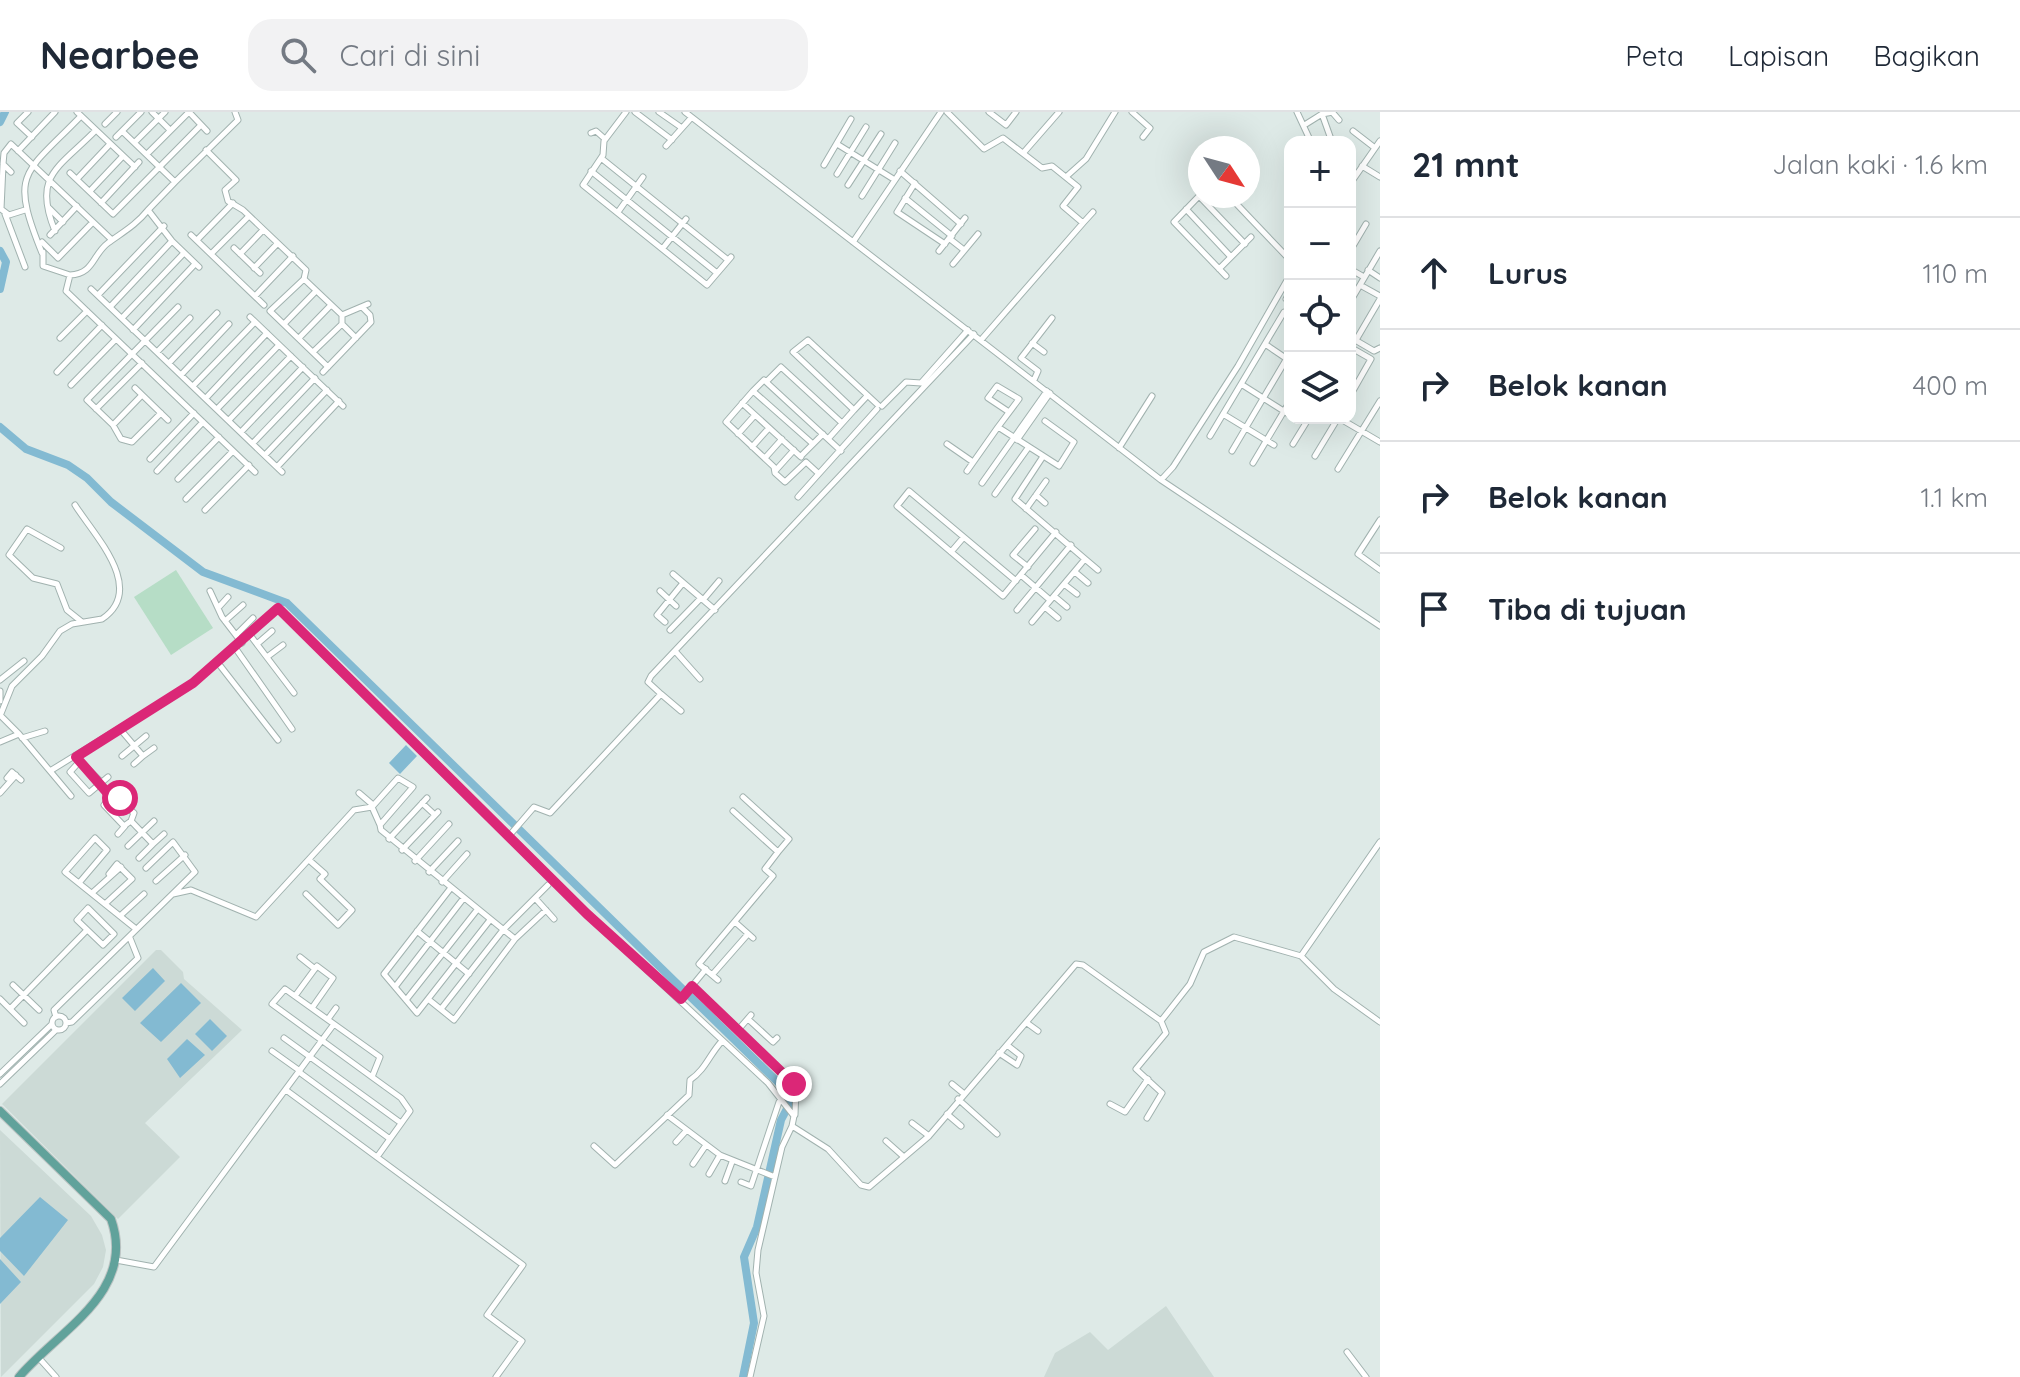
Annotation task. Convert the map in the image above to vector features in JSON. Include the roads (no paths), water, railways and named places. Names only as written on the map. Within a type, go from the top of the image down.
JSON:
[{"type":"main road","points":[[0,1111],[111,1219],[117,1235],[116,1260],[110,1283],[19,1377]]},
{"type":"street","points":[[28,112],[17,123],[32,137]]},
{"type":"street","points":[[18,151],[55,112]]},
{"type":"street","points":[[103,112],[108,122],[117,112]]},
{"type":"street","points":[[116,137],[141,112]]},
{"type":"street","points":[[152,112],[170,130]]},
{"type":"street","points":[[135,142],[165,112]]},
{"type":"street","points":[[147,154],[189,112],[207,131]]},
{"type":"street","points":[[101,203],[137,164],[123,156],[79,114],[25,178],[25,210],[42,253],[43,266],[70,275],[89,269],[112,240],[129,232],[238,120],[235,112]]},
{"type":"street","points":[[601,158],[729,259],[707,285],[583,185],[601,158],[605,139],[626,112]]},
{"type":"street","points":[[635,112],[672,140]]},
{"type":"street","points":[[659,112],[687,118],[1161,480],[1380,626]]},
{"type":"street","points":[[853,242],[941,112]]},
{"type":"street","points":[[947,112],[984,149],[1003,138],[1025,151],[1043,168],[1052,166],[1067,176],[1078,187],[1064,207],[1083,223]]},
{"type":"street","points":[[989,112],[1006,125],[1016,112]]},
{"type":"street","points":[[1025,151],[1059,112]]},
{"type":"street","points":[[1067,176],[1084,161],[1115,112]]},
{"type":"street","points":[[1132,112],[1150,128],[1143,137]]},
{"type":"street","points":[[1297,112],[1306,124],[1309,136]]},
{"type":"street","points":[[1306,124],[1322,114],[1333,112],[1339,120]]},
{"type":"street","points":[[1322,114],[1330,136]]},
{"type":"street","points":[[666,146],[687,118]]},
{"type":"street","points":[[824,165],[851,119]]},
{"type":"street","points":[[70,173],[113,214],[201,125]]},
{"type":"street","points":[[837,174],[866,127]]},
{"type":"street","points":[[77,206],[52,233],[44,204],[48,180],[96,130]]},
{"type":"street","points":[[122,131],[175,182]]},
{"type":"street","points":[[591,133],[596,131],[605,139]]},
{"type":"street","points":[[1353,131],[1375,148]]},
{"type":"street","points":[[848,185],[881,134]]},
{"type":"street","points":[[1356,175],[1380,141]]},
{"type":"street","points":[[862,196],[895,143]]},
{"type":"street","points":[[25,267],[1,209],[4,153],[11,144],[112,240]]},
{"type":"street","points":[[77,179],[110,144]]},
{"type":"street","points":[[837,144],[895,180]]},
{"type":"street","points":[[206,150],[236,180],[225,190],[233,203],[306,270],[304,279],[270,311],[313,352],[326,369],[371,322],[365,306],[342,315]]},
{"type":"street","points":[[90,191],[123,156]]},
{"type":"street","points":[[3,164],[11,172]]},
{"type":"street","points":[[1362,166],[1380,177]]},
{"type":"street","points":[[591,171],[717,273]]},
{"type":"street","points":[[900,171],[961,224]]},
{"type":"street","points":[[618,212],[643,177]]},
{"type":"street","points":[[915,183],[897,213],[949,239]]},
{"type":"street","points":[[905,198],[964,250]]},
{"type":"street","points":[[197,240],[233,203]]},
{"type":"street","points":[[44,204],[63,222]]},
{"type":"street","points":[[1212,208],[1245,244]]},
{"type":"street","points":[[1240,208],[1284,254]]},
{"type":"street","points":[[1226,276],[1174,222],[1186,209],[1231,257]]},
{"type":"street","points":[[5,214],[25,210]]},
{"type":"street","points":[[133,330],[197,266],[148,210]]},
{"type":"street","points":[[981,340],[1093,212]]},
{"type":"street","points":[[211,254],[248,217]]},
{"type":"street","points":[[939,251],[965,218]]},
{"type":"street","points":[[663,248],[684,221]]},
{"type":"street","points":[[42,253],[45,245],[58,258],[93,222]]},
{"type":"street","points":[[1356,241],[1366,224]]},
{"type":"street","points":[[98,295],[164,226]]},
{"type":"street","points":[[240,254],[263,230]]},
{"type":"street","points":[[953,264],[978,234]]},
{"type":"street","points":[[191,235],[264,305]]},
{"type":"street","points":[[1219,269],[1251,237]]},
{"type":"street","points":[[110,307],[172,241]]},
{"type":"street","points":[[254,268],[277,244]]},
{"type":"street","points":[[234,248],[260,273]]},
{"type":"street","points":[[1356,292],[1380,251]]},
{"type":"street","points":[[122,318],[184,253]]},
{"type":"street","points":[[255,296],[293,256]]},
{"type":"street","points":[[1368,270],[1380,278]]},
{"type":"street","points":[[1356,272],[1364,277]]},
{"type":"street","points":[[70,275],[66,291],[255,472]]},
{"type":"street","points":[[304,279],[342,315],[342,324],[356,338]]},
{"type":"street","points":[[1161,480],[1173,467],[1238,366],[1287,280]]},
{"type":"street","points":[[1356,334],[1380,298],[1360,285]]},
{"type":"street","points":[[91,289],[280,469],[341,403],[253,319],[193,386]]},
{"type":"street","points":[[284,324],[316,291]]},
{"type":"street","points":[[299,338],[331,305]]},
{"type":"street","points":[[161,413],[132,442],[121,439],[113,425],[87,400],[178,307]]},
{"type":"street","points":[[60,338],[87,311]]},
{"type":"street","points":[[1210,436],[1284,312]]},
{"type":"street","points":[[169,363],[217,313]]},
{"type":"street","points":[[157,352],[190,318]]},
{"type":"street","points":[[1034,380],[1038,371],[1021,358],[1052,318]]},
{"type":"street","points":[[181,375],[229,324]]},
{"type":"street","points":[[313,352],[342,324]]},
{"type":"street","points":[[57,372],[102,325]]},
{"type":"street","points":[[798,497],[879,407],[906,382],[921,383],[971,332]]},
{"type":"street","points":[[681,711],[648,681],[971,332]]},
{"type":"street","points":[[206,398],[267,333]]},
{"type":"street","points":[[71,385],[116,339]]},
{"type":"street","points":[[854,410],[794,354],[798,346],[808,340],[879,407]]},
{"type":"street","points":[[1356,341],[1374,351],[1380,348]]},
{"type":"street","points":[[1032,343],[1044,352]]},
{"type":"street","points":[[1265,344],[1284,354]]},
{"type":"street","points":[[217,409],[279,345]]},
{"type":"street","points":[[1356,352],[1371,359],[1356,385]]},
{"type":"street","points":[[229,420],[291,356]]},
{"type":"street","points":[[96,409],[142,363]]},
{"type":"street","points":[[1232,451],[1284,365]]},
{"type":"street","points":[[241,432],[303,367]]},
{"type":"street","points":[[842,423],[781,367],[726,420],[786,483],[813,444],[842,423],[867,396]]},
{"type":"street","points":[[253,443],[315,378]]},
{"type":"street","points":[[767,381],[841,451]]},
{"type":"street","points":[[1241,384],[1284,411]]},
{"type":"street","points":[[967,471],[1019,399],[997,386],[988,398],[1009,412]]},
{"type":"street","points":[[135,388],[168,420]]},
{"type":"street","points":[[265,455],[327,390]]},
{"type":"street","points":[[753,391],[813,444]]},
{"type":"street","points":[[982,483],[1049,392]]},
{"type":"street","points":[[113,425],[142,395]]},
{"type":"street","points":[[1119,448],[1152,396]]},
{"type":"street","points":[[1338,469],[1380,401]]},
{"type":"street","points":[[742,403],[818,473]]},
{"type":"street","points":[[150,459],[194,413]]},
{"type":"street","points":[[1223,414],[1274,445]]},
{"type":"street","points":[[738,434],[755,415]]},
{"type":"street","points":[[1253,463],[1284,417]]},
{"type":"street","points":[[998,427],[1042,458],[1059,466],[1074,444],[1045,421]]},
{"type":"street","points":[[157,471],[203,422]]},
{"type":"street","points":[[1293,444],[1305,424]]},
{"type":"street","points":[[1315,456],[1334,424]]},
{"type":"street","points":[[1347,424],[1380,442]]},
{"type":"street","points":[[752,447],[769,428]]},
{"type":"street","points":[[178,479],[219,437]]},
{"type":"street","points":[[765,458],[782,439]]},
{"type":"street","points":[[947,444],[973,462]]},
{"type":"street","points":[[995,494],[1028,448]]},
{"type":"street","points":[[775,471],[794,450]]},
{"type":"street","points":[[186,499],[233,451]]},
{"type":"street","points":[[1042,458],[1015,497],[1098,570]]},
{"type":"street","points":[[205,510],[249,465]]},
{"type":"street","points":[[1026,509],[1046,481]]},
{"type":"street","points":[[1016,581],[909,491],[897,506],[1003,596],[1016,581],[1021,575],[1028,567],[1056,532]]},
{"type":"street","points":[[1036,495],[1045,503]]},
{"type":"street","points":[[71,796],[21,736],[0,716],[19,676],[35,664],[60,631],[106,617],[118,600],[120,586],[111,560],[75,505]]},
{"type":"street","points":[[1379,568],[1358,554],[1380,520]]},
{"type":"street","points":[[61,548],[27,529],[9,555],[33,578],[54,580],[62,590],[67,610],[82,622]]},
{"type":"street","points":[[1028,567],[1013,555],[1035,529]]},
{"type":"street","points":[[951,552],[963,538]]},
{"type":"street","points":[[1017,610],[1071,545]]},
{"type":"street","points":[[1032,622],[1085,559]]},
{"type":"street","points":[[1075,572],[1088,583]]},
{"type":"street","points":[[673,574],[702,599],[718,622]]},
{"type":"street","points":[[1021,575],[1067,607]]},
{"type":"street","points":[[670,630],[719,581]]},
{"type":"street","points":[[665,622],[657,615],[683,583]]},
{"type":"street","points":[[1064,584],[1077,594]]},
{"type":"street","points":[[734,590],[742,597]]},
{"type":"street","points":[[210,591],[217,608],[242,643]]},
{"type":"street","points":[[660,591],[676,606]]},
{"type":"street","points":[[217,608],[228,597]]},
{"type":"street","points":[[722,603],[730,610]]},
{"type":"street","points":[[225,621],[243,605]]},
{"type":"street","points":[[1045,607],[1058,618]]},
{"type":"street","points":[[50,771],[78,759],[218,663],[278,608],[768,1083],[793,1115]]},
{"type":"street","points":[[236,635],[253,618]]},
{"type":"street","points":[[257,644],[272,631]]},
{"type":"street","points":[[250,635],[294,693]]},
{"type":"street","points":[[267,657],[283,645]]},
{"type":"street","points":[[236,649],[292,729]]},
{"type":"street","points":[[675,651],[700,679]]},
{"type":"street","points":[[0,680],[24,661]]},
{"type":"street","points":[[218,663],[278,740]]},
{"type":"street","points":[[0,691],[0,701]]},
{"type":"street","points":[[510,835],[534,807],[550,813],[661,694]]},
{"type":"street","points":[[120,729],[143,756]]},
{"type":"street","points":[[0,742],[45,731]]},
{"type":"street","points":[[122,756],[146,736]]},
{"type":"street","points":[[134,764],[154,748]]},
{"type":"street","points":[[78,759],[111,797]]},
{"type":"street","points":[[78,759],[70,772],[89,793],[108,777]]},
{"type":"street","points":[[0,772],[14,779],[0,793]]},
{"type":"street","points":[[372,805],[397,775]]},
{"type":"street","points":[[357,807],[372,805],[398,778],[413,787],[380,825]]},
{"type":"street","points":[[173,894],[191,890],[256,917],[357,807],[359,793],[372,805],[389,839],[515,939]]},
{"type":"street","points":[[125,826],[104,805],[116,795],[153,844]]},
{"type":"street","points":[[735,922],[750,936],[715,977],[699,964],[773,876],[765,869],[789,839],[743,797]]},
{"type":"street","points":[[389,839],[424,800],[436,813],[402,850]]},
{"type":"street","points":[[118,834],[142,810]]},
{"type":"street","points":[[733,811],[778,852]]},
{"type":"street","points":[[128,846],[154,821]]},
{"type":"street","points":[[415,861],[449,824]]},
{"type":"street","points":[[139,858],[164,834]]},
{"type":"street","points":[[79,883],[107,850],[95,838],[65,872],[136,929]]},
{"type":"street","points":[[429,872],[458,841]]},
{"type":"street","points":[[146,868],[173,842],[195,872],[191,890]]},
{"type":"street","points":[[1301,956],[1380,842]]},
{"type":"street","points":[[442,882],[467,854]]},
{"type":"street","points":[[156,881],[185,855]]},
{"type":"street","points":[[306,894],[338,925],[352,910],[320,879],[323,876],[307,861]]},
{"type":"street","points":[[91,893],[109,874],[121,867],[132,879],[105,904]]},
{"type":"street","points":[[0,1084],[54,1027],[54,1010],[195,872]]},
{"type":"street","points":[[441,1009],[503,930],[548,885]]},
{"type":"street","points":[[450,889],[384,974],[417,1013],[490,920]]},
{"type":"street","points":[[120,916],[144,894]]},
{"type":"street","points":[[535,898],[554,919]]},
{"type":"street","points":[[395,987],[463,899]]},
{"type":"street","points":[[88,908],[114,934],[103,945],[87,930],[77,920],[88,908]]},
{"type":"street","points":[[406,1000],[477,910]]},
{"type":"street","points":[[428,999],[454,1020],[515,939],[546,910]]},
{"type":"street","points":[[10,1009],[87,930]]},
{"type":"street","points":[[417,931],[469,974]]},
{"type":"street","points":[[1161,1021],[1190,984],[1204,952],[1226,937],[1255,941],[1301,956],[1334,989],[1380,1022]]},
{"type":"street","points":[[0,1074],[54,1027],[64,1027],[72,1022],[138,958],[130,938]]},
{"type":"street","points":[[300,957],[315,969]]},
{"type":"street","points":[[792,1126],[830,1151],[864,1188],[929,1136],[1078,963],[1161,1021],[1166,1033],[1136,1069],[1162,1093],[1147,1118]]},
{"type":"street","points":[[295,996],[317,966],[333,978],[312,1008]]},
{"type":"street","points":[[681,999],[706,969]]},
{"type":"street","points":[[13,985],[39,1010]]},
{"type":"street","points":[[692,986],[796,1087],[798,1095],[792,1126],[783,1141],[774,1177],[756,1265],[764,1316],[750,1377]]},
{"type":"street","points":[[372,1077],[380,1057],[328,1019],[285,989],[272,1004],[323,1040],[372,1077],[401,1098],[410,1111],[377,1157]]},
{"type":"street","points":[[0,999],[24,1023]]},
{"type":"street","points":[[328,1019],[336,1008]]},
{"type":"street","points":[[56,1017],[66,1023]]},
{"type":"street","points":[[738,1030],[750,1017],[773,1042],[777,1038]]},
{"type":"street","points":[[1027,1023],[1038,1031]]},
{"type":"street","points":[[116,1260],[154,1267],[334,1024]]},
{"type":"street","points":[[284,1038],[401,1123]]},
{"type":"street","points":[[594,1146],[615,1165],[689,1095],[690,1080],[705,1070],[711,1054],[722,1041]]},
{"type":"street","points":[[999,1053],[1017,1065],[1021,1056],[1007,1045]]},
{"type":"street","points":[[272,1051],[390,1139]]},
{"type":"street","points":[[1110,1104],[1125,1112],[1148,1079]]},
{"type":"street","points":[[952,1084],[963,1093]]},
{"type":"street","points":[[286,1090],[523,1265],[487,1315],[522,1341],[496,1377]]},
{"type":"street","points":[[958,1099],[997,1134]]},
{"type":"street","points":[[741,1182],[751,1186],[781,1102]]},
{"type":"street","points":[[947,1114],[961,1126]]},
{"type":"street","points":[[667,1115],[732,1162],[774,1177]]},
{"type":"street","points":[[912,1123],[929,1136]]},
{"type":"street","points":[[676,1142],[686,1131]]},
{"type":"street","points":[[886,1141],[904,1157]]},
{"type":"street","points":[[693,1164],[706,1145]]},
{"type":"street","points":[[709,1174],[720,1155]]},
{"type":"street","points":[[725,1181],[732,1162]]},
{"type":"street","points":[[1347,1352],[1366,1377]]},
{"type":"street","points":[[38,1356],[56,1377]]},
{"type":"water","points":[[406,745],[417,756],[400,774],[389,763]]},
{"type":"water","points":[[153,968],[165,981],[135,1011],[122,998]]},
{"type":"water","points":[[181,983],[201,1003],[161,1042],[140,1023]]},
{"type":"water","points":[[210,1019],[227,1036],[212,1051],[195,1034]]},
{"type":"water","points":[[187,1039],[205,1055],[180,1078],[167,1059]]},
{"type":"water","points":[[40,1197],[68,1220],[24,1276],[0,1251],[0,1238]]},
{"type":"water","points":[[0,1259],[21,1282],[0,1304]]},
{"type":"waterway","points":[[0,122],[5,112]]},
{"type":"waterway","points":[[0,251],[6,262],[0,289]]},
{"type":"waterway","points":[[0,427],[26,449],[68,465],[87,478],[111,502],[203,572],[287,603],[787,1091],[790,1103],[781,1120],[757,1227],[744,1257],[754,1323],[743,1377]]}]
